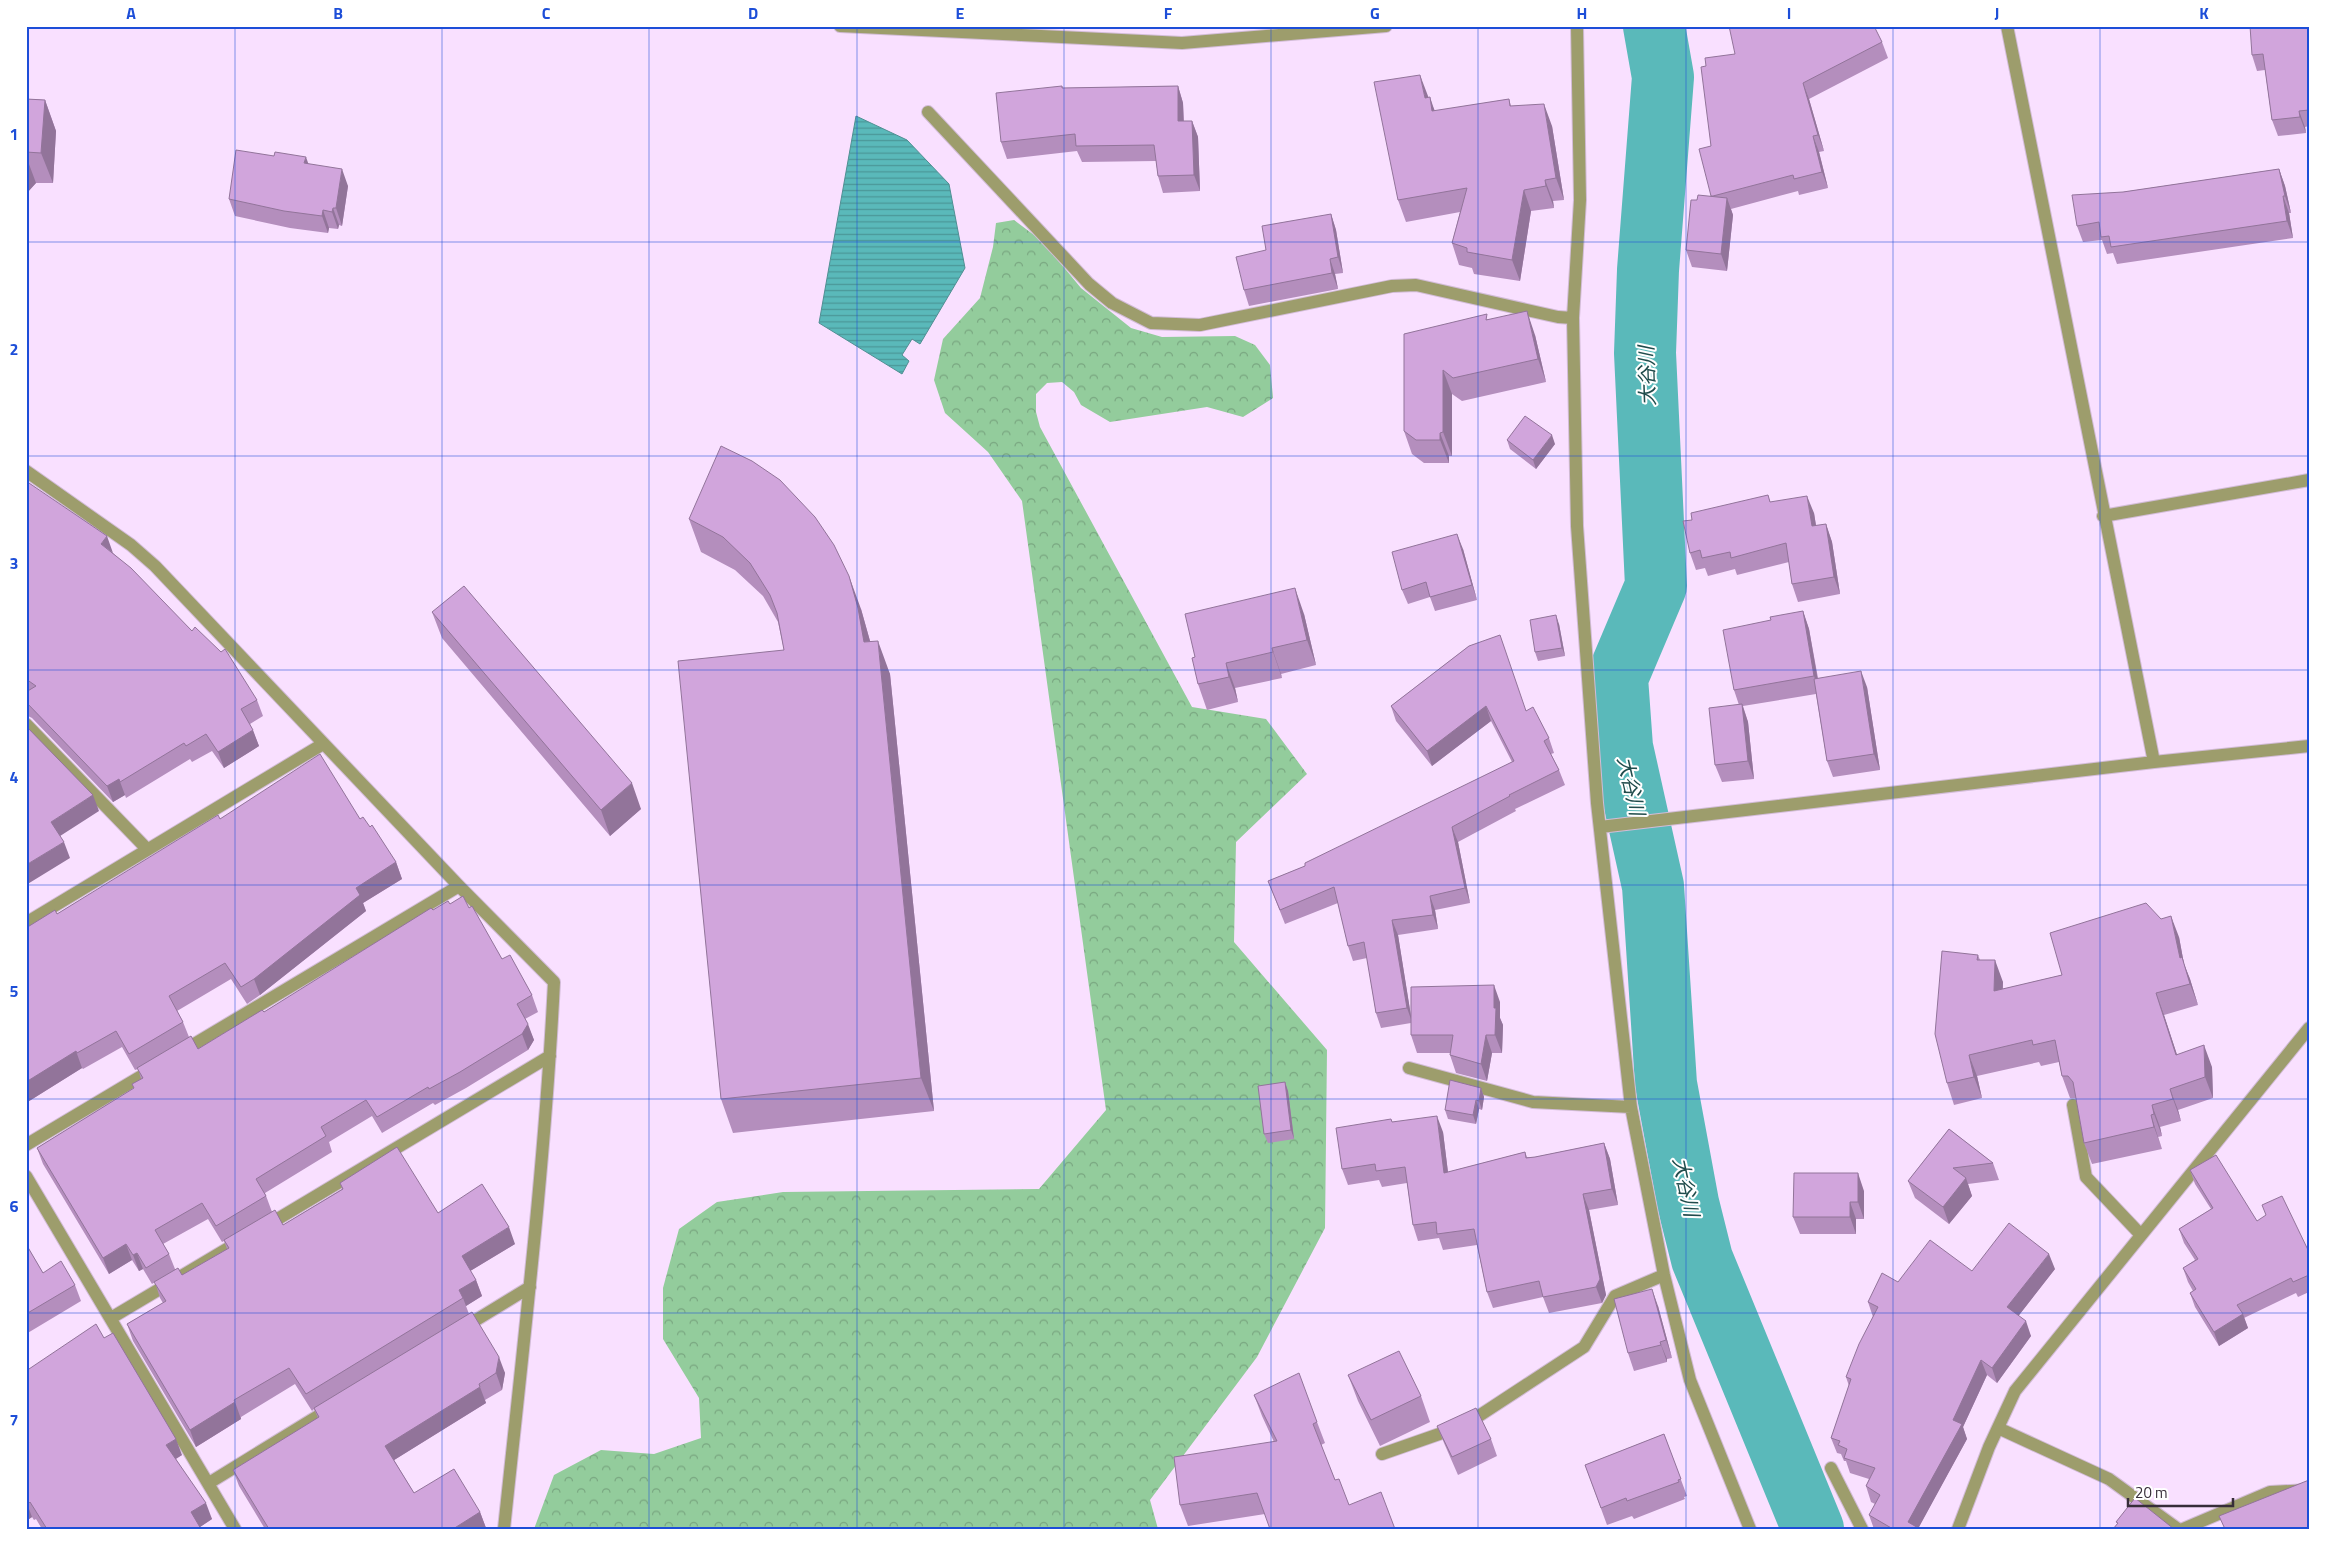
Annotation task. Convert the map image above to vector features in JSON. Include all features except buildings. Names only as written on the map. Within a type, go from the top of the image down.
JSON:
[{"type":"street","points":[[840,26],[1182,43],[1386,26]]},
{"type":"street","points":[[1578,26],[1580,200],[1573,318],[1577,526],[1600,827],[1631,1107],[1664,1275],[1690,1380],[1750,1529]]},
{"type":"street","points":[[2007,26],[2103,516],[2154,762]]},
{"type":"street","points":[[928,112],[1089,284],[1112,303],[1151,323],[1200,325],[1392,286],[1416,286],[1558,318],[1573,318]]},
{"type":"street","points":[[26,471],[131,545],[155,566],[459,886],[554,982],[550,1056],[530,1287],[504,1529]]},
{"type":"street","points":[[2103,516],[2309,480]]},
{"type":"street","points":[[26,724],[147,849]]},
{"type":"street","points":[[26,923],[324,744]]},
{"type":"street","points":[[1600,827],[2154,762],[2309,746]]},
{"type":"street","points":[[26,1145],[459,886]]},
{"type":"street","points":[[1958,1529],[1998,1428],[2015,1391],[2309,1028]]},
{"type":"street","points":[[111,1318],[550,1056]]},
{"type":"street","points":[[1409,1068],[1533,1102],[1631,1107]]},
{"type":"street","points":[[2074,1105],[2086,1177],[2141,1235]]},
{"type":"street","points":[[26,1176],[235,1529]]},
{"type":"street","points":[[1382,1454],[1466,1425],[1584,1347],[1615,1296],[1664,1275]]},
{"type":"street","points":[[454,1333],[530,1287]]},
{"type":"street","points":[[209,1483],[344,1400]]},
{"type":"street","points":[[1998,1428],[2109,1479],[2178,1529]]},
{"type":"street","points":[[1831,1468],[1862,1529]]},
{"type":"street","points":[[2183,1529],[2270,1492],[2309,1490]]},
{"type":"green space","points":[[1014,220],[1042,241],[1081,288],[1131,328],[1162,337],[1235,336],[1255,345],[1270,365],[1273,398],[1243,417],[1207,407],[1110,422],[1081,405],[1074,392],[1062,382],[1047,383],[1036,394],[1036,412],[1040,427],[1192,707],[1266,719],[1307,774],[1236,842],[1234,942],[1327,1050],[1325,1228],[1257,1357],[1150,1500],[1158,1529],[534,1529],[554,1475],[601,1450],[654,1454],[701,1438],[699,1398],[663,1339],[663,1288],[679,1229],[717,1202],[783,1192],[1039,1189],[1106,1110],[1022,501],[988,452],[945,413],[934,380],[943,339],[980,298],[993,247],[996,223]]},
{"type":"shaded area","points":[[856,116],[907,140],[949,184],[965,268],[920,344],[912,339],[902,355],[909,361],[902,374],[819,323]]},
{"type":"waterway","name":"大谷川","points":[[1654,26],[1663,77],[1648,270],[1645,353],[1656,586],[1617,678],[1622,747],[1653,886],[1666,1084],[1688,1203],[1702,1259],[1813,1529]]}]
